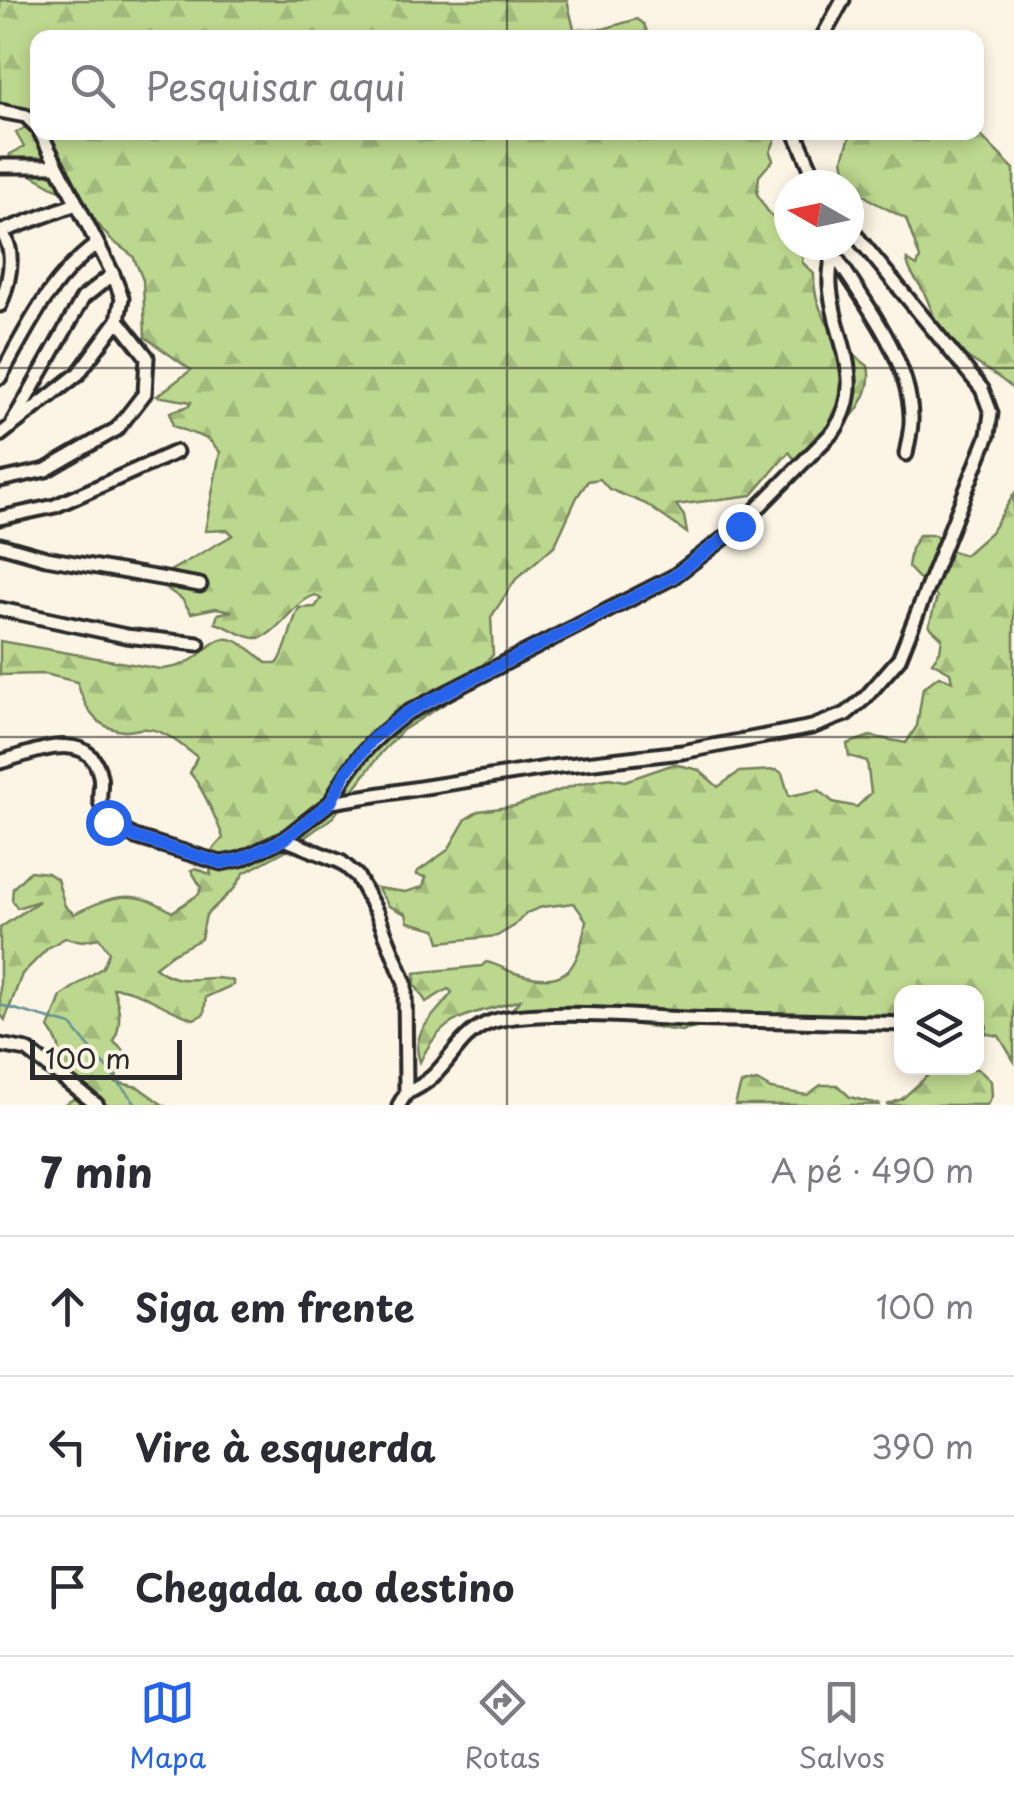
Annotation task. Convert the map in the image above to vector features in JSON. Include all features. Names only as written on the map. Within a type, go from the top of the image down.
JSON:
[{"type":"street","points":[[826,30],[842,0]]},
{"type":"street","points":[[0,111],[30,120]]},
{"type":"street","points":[[5,431],[78,374],[118,320],[122,298],[44,140]]},
{"type":"street","points":[[798,140],[811,170]]},
{"type":"street","points":[[0,166],[57,166]]},
{"type":"street","points":[[0,305],[10,268],[9,243],[1,231],[76,204]]},
{"type":"street","points":[[0,377],[48,292],[72,262],[97,244]]},
{"type":"street","points":[[331,802],[559,766],[682,752],[812,727],[846,714],[865,698],[899,659],[988,435],[991,413],[982,389],[864,245]]},
{"type":"street","points":[[0,762],[58,746],[80,747],[92,756],[101,777],[100,801],[108,822],[135,837],[221,863],[241,859],[284,839],[331,802],[346,772],[373,739],[406,713],[673,577],[740,526],[812,456],[844,415],[852,389],[830,286],[833,260]]},
{"type":"street","points":[[841,260],[907,384],[912,418],[906,454]]},
{"type":"street","points":[[5,431],[83,298],[113,274]]},
{"type":"street","points":[[0,480],[46,470],[118,428],[146,393],[148,357],[118,320]]},
{"type":"street","points":[[0,518],[54,506],[176,452]]},
{"type":"street","points":[[0,545],[46,558],[200,585]]},
{"type":"street","points":[[0,609],[126,636],[198,644]]},
{"type":"street","points":[[284,839],[341,862],[356,876],[377,913],[405,982],[402,1102]]},
{"type":"street","points":[[402,1102],[442,1070],[472,1033],[488,1023],[516,1017],[628,1015],[894,1024]]},
{"type":"street","points":[[0,1045],[27,1050],[97,1105]]},
{"type":"green space","points":[[0,0],[567,0],[574,29],[603,29],[637,19],[646,30],[30,30],[30,124],[0,111]]},
{"type":"green space","points":[[30,125],[30,140],[775,140],[770,152],[773,160],[759,176],[757,194],[774,217],[774,260],[802,260],[814,274],[818,302],[829,326],[868,366],[869,381],[858,408],[802,461],[796,461],[789,452],[752,495],[676,505],[684,516],[687,533],[646,504],[609,489],[600,479],[588,481],[555,545],[516,579],[491,617],[493,655],[468,679],[479,682],[403,730],[333,817],[290,848],[244,873],[234,889],[206,915],[201,939],[155,967],[175,978],[223,979],[233,981],[233,985],[206,997],[204,1014],[194,1019],[134,992],[113,988],[119,1015],[114,1042],[124,1051],[115,1082],[138,1087],[163,1105],[63,1105],[79,1096],[55,1065],[59,1046],[49,1028],[61,996],[103,967],[109,952],[99,938],[65,938],[48,948],[22,974],[5,1020],[0,1014],[0,928],[39,901],[17,908],[12,900],[13,888],[30,871],[48,873],[57,879],[65,906],[74,914],[123,897],[147,900],[172,912],[199,894],[201,887],[191,870],[196,868],[211,875],[208,855],[223,838],[190,773],[197,757],[155,730],[124,731],[105,726],[87,708],[77,682],[45,674],[0,675],[0,641],[160,669],[179,666],[221,639],[246,647],[266,663],[278,663],[299,608],[315,607],[321,599],[315,595],[307,599],[270,633],[255,638],[215,623],[218,614],[232,611],[216,608],[191,613],[182,599],[161,585],[170,571],[233,535],[228,530],[205,531],[220,452],[208,439],[173,426],[170,412],[191,402],[157,396],[191,370],[145,337],[143,280],[133,256],[110,239],[74,194],[8,162],[10,154],[24,147],[16,133]]},
{"type":"green space","points":[[984,139],[1014,169],[1014,390],[945,337],[908,265],[907,260],[917,266],[920,258],[906,219],[864,195],[864,170],[845,170],[843,159],[849,140]]},
{"type":"green space","points":[[1014,494],[1014,1061],[999,1036],[984,1033],[984,985],[894,985],[894,1025],[722,1023],[681,1031],[616,1022],[506,1016],[520,1000],[450,1024],[429,1045],[420,1062],[417,1051],[421,1032],[452,992],[448,989],[426,1002],[415,985],[415,973],[482,966],[486,962],[533,977],[559,976],[574,962],[586,920],[574,903],[542,907],[526,913],[497,936],[440,942],[436,929],[408,922],[406,914],[389,906],[377,888],[405,892],[423,887],[426,877],[417,872],[448,850],[466,819],[479,811],[515,806],[578,784],[609,778],[625,781],[674,764],[699,770],[718,787],[739,772],[777,770],[782,773],[789,796],[819,790],[833,802],[857,807],[871,793],[867,761],[849,756],[847,744],[870,736],[906,743],[917,726],[923,688],[939,676],[952,681],[950,672],[932,662],[940,651],[942,638],[929,626],[937,597],[908,567],[911,549],[919,535],[935,535],[945,549],[965,555],[991,532]]},
{"type":"green space","points":[[928,1075],[984,1075],[991,1081],[992,1096],[987,1105],[887,1105],[902,1099]]},
{"type":"green space","points":[[757,1081],[771,1089],[807,1095],[821,1085],[837,1085],[850,1097],[881,1105],[735,1105],[741,1084]]},
{"type":"waterway","points":[[0,1005],[71,1025],[137,1105]]},
{"type":"route","points":[[108,822],[135,837],[221,863],[258,852],[284,839],[331,802],[346,772],[373,739],[406,713],[673,577],[740,526]]}]
